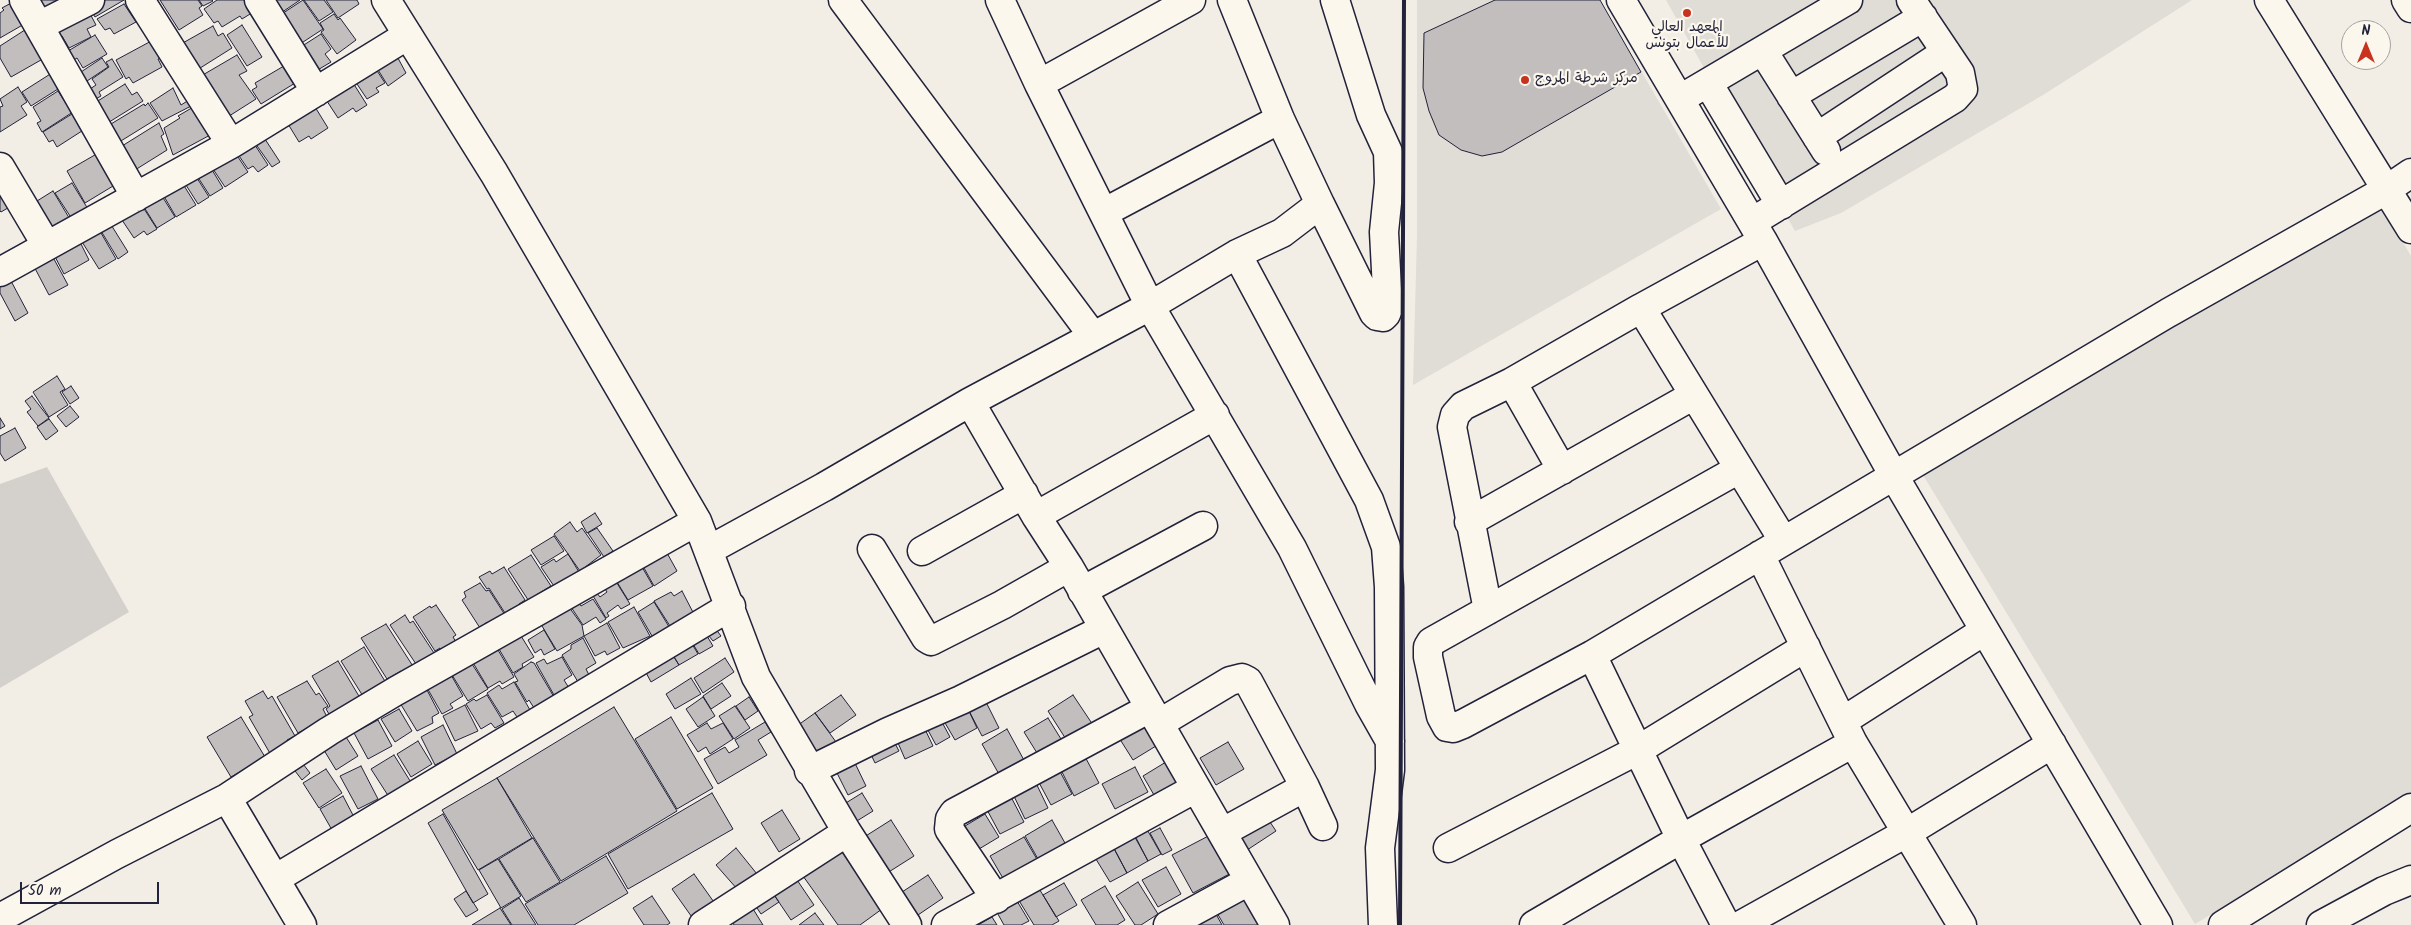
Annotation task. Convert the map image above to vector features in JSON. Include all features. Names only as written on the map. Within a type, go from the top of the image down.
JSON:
[{"type":"street","points":[[24,0],[136,197]]},
{"type":"street","points":[[39,26],[90,0]]},
{"type":"street","points":[[140,0],[231,144]]},
{"type":"street","points":[[258,0],[316,92]]},
{"type":"street","points":[[386,0],[499,182],[697,521],[731,606],[756,677],[898,922]]},
{"type":"street","points":[[844,0],[1093,336]]},
{"type":"street","points":[[1000,0],[1039,84],[1105,212],[1150,306],[1292,548],[1369,704],[1390,741]]},
{"type":"street","points":[[1039,84],[1191,0]]},
{"type":"street","points":[[1232,0],[1280,119],[1320,204],[1374,313],[1377,316],[1383,316],[1388,309],[1384,232],[1388,183],[1388,152],[1372,115],[1336,0]]},
{"type":"street","points":[[1621,0],[1757,232],[1894,476],[2158,925]]},
{"type":"street","points":[[1680,99],[1848,0]]},
{"type":"street","points":[[2269,0],[2411,229]]},
{"type":"street","points":[[2406,0],[2411,8]]},
{"type":"street","points":[[1488,610],[1469,522],[1452,427],[1456,415],[1463,406],[1512,382],[1641,308],[1757,232],[1781,205],[1956,98],[1963,89],[1960,73],[1917,9],[1791,96]]},
{"type":"street","points":[[0,272],[231,144],[408,35]]},
{"type":"street","points":[[1763,51],[1838,170]]},
{"type":"street","points":[[1817,137],[1946,52]]},
{"type":"street","points":[[1708,83],[1781,205]]},
{"type":"street","points":[[1105,212],[1280,119]]},
{"type":"street","points":[[0,166],[47,246]]},
{"type":"street","points":[[1739,469],[1437,638],[1428,647],[1428,657],[1441,716],[1446,727],[1454,728],[1463,724],[1592,654],[2168,314],[2386,190],[2411,173]]},
{"type":"street","points":[[709,550],[824,487],[970,402],[1150,306],[1237,254],[1282,232],[1320,204]]},
{"type":"street","points":[[1237,254],[1368,500],[1382,533],[1387,557],[1390,741],[1390,784],[1384,810],[1380,848],[1383,925]]},
{"type":"street","points":[[1641,308],[1783,540]]},
{"type":"street","points":[[1512,382],[1562,470]]},
{"type":"street","points":[[1469,522],[1694,395]]},
{"type":"street","points":[[970,402],[1030,505],[1069,566],[1275,925]]},
{"type":"street","points":[[922,551],[1030,505],[1215,415]]},
{"type":"street","points":[[0,918],[117,854],[227,798],[330,731],[396,691],[697,521]]},
{"type":"street","points":[[1082,591],[1203,526]]},
{"type":"street","points":[[872,549],[926,638],[931,641],[1002,605],[1069,566]]},
{"type":"street","points":[[1760,556],[1848,732],[1962,925]]},
{"type":"street","points":[[275,879],[731,606]]},
{"type":"street","points":[[810,771],[888,732],[961,700],[1104,629]]},
{"type":"street","points":[[1534,925],[1681,839],[1848,732],[1984,631]]},
{"type":"street","points":[[1448,848],[1638,750],[1806,647]]},
{"type":"street","points":[[1592,654],[1681,839],[1726,925]]},
{"type":"street","points":[[996,899],[949,829],[950,819],[954,813],[1155,716],[1230,681],[1242,678],[1252,686],[1305,787],[1323,826]]},
{"type":"street","points":[[1741,925],[1908,832],[2052,744]]},
{"type":"street","points":[[1223,832],[1305,787]]},
{"type":"street","points":[[946,925],[1196,788]]},
{"type":"street","points":[[227,798],[302,925]]},
{"type":"street","points":[[2223,925],[2253,917],[2411,808]]},
{"type":"street","points":[[703,925],[846,832]]},
{"type":"street","points":[[2321,925],[2384,891],[2411,880]]},
{"type":"street","points":[[1168,925],[1249,881]]},
{"type":"shaded area","points":[[1417,0],[1600,0],[1721,209],[1413,385],[1417,236]]},
{"type":"shaded area","points":[[1666,0],[2192,0],[2043,95],[1841,213],[1795,231]]},
{"type":"shaded area","points":[[2375,196],[2411,256],[2411,794],[2195,924],[1920,470]]},
{"type":"shaded area","points":[[47,467],[129,612],[0,688],[0,484]]},
{"type":"building","points":[[31,0],[65,0],[40,14]]},
{"type":"building","points":[[95,0],[124,0],[95,17],[87,4]]},
{"type":"building","points":[[160,0],[198,0],[202,6],[199,8],[203,15],[179,30]]},
{"type":"building","points":[[199,0],[212,0],[213,1],[203,6]]},
{"type":"building","points":[[217,0],[248,0],[255,11],[242,19],[240,16],[222,27],[218,21],[214,23],[204,9]]},
{"type":"building","points":[[265,0],[300,0],[275,17]]},
{"type":"building","points":[[303,0],[323,29],[294,48],[274,19]]},
{"type":"building","points":[[304,0],[324,0],[333,12],[319,21]]},
{"type":"building","points":[[326,0],[357,0],[359,4],[338,18]]},
{"type":"building","name":"مركز شرطة المروج","points":[[1495,0],[1600,0],[1641,72],[1502,152],[1482,156],[1461,150],[1439,135],[1429,111],[1423,88],[1424,33]]},
{"type":"building","points":[[13,2],[26,23],[0,38],[0,13],[4,10],[2,8]]},
{"type":"building","points":[[124,4],[136,22],[114,34],[110,28],[105,30],[97,19]]},
{"type":"building","points":[[86,6],[96,25],[87,29],[91,37],[69,48],[62,36],[54,41],[47,27]]},
{"type":"building","points":[[334,14],[338,20],[340,18],[356,40],[337,54],[321,32],[324,30],[320,23]]},
{"type":"building","points":[[242,25],[262,57],[247,66],[227,35]]},
{"type":"building","points":[[31,26],[48,56],[11,77],[0,58],[0,46]]},
{"type":"building","points":[[213,26],[218,36],[223,33],[232,48],[197,70],[181,44]]},
{"type":"building","points":[[321,34],[331,49],[325,54],[331,62],[311,74],[296,50]]},
{"type":"building","points":[[95,35],[107,54],[83,68],[77,58],[68,63],[63,54]]},
{"type":"building","points":[[155,39],[165,56],[158,59],[162,67],[133,83],[129,77],[126,79],[116,60]]},
{"type":"building","points":[[392,47],[406,73],[388,86],[372,60]]},
{"type":"building","points":[[237,55],[247,71],[239,75],[256,99],[226,118],[201,76]]},
{"type":"building","points":[[102,58],[108,67],[78,87],[72,78]]},
{"type":"building","points":[[112,59],[123,77],[99,92],[101,96],[90,102],[84,93],[96,85],[92,79],[109,67],[106,62]]},
{"type":"building","points":[[370,60],[385,83],[376,88],[379,92],[367,99],[353,78]]},
{"type":"building","points":[[289,63],[300,80],[261,104],[252,90],[257,87],[255,83]]},
{"type":"building","points":[[55,71],[68,92],[62,96],[58,89],[31,106],[22,92]]},
{"type":"building","points":[[350,78],[367,105],[356,112],[353,108],[338,118],[321,92]]},
{"type":"building","points":[[125,84],[132,95],[137,92],[143,101],[106,124],[93,104]]},
{"type":"building","points":[[18,87],[27,102],[21,106],[27,115],[0,132],[0,107],[3,106],[0,99]]},
{"type":"building","points":[[173,88],[181,105],[189,100],[193,105],[162,121],[150,103]]},
{"type":"building","points":[[58,91],[67,105],[74,101],[79,108],[42,132],[37,123],[41,121],[33,107]]},
{"type":"building","points":[[312,102],[328,128],[311,139],[309,136],[299,142],[285,119]]},
{"type":"building","points":[[148,103],[158,118],[116,144],[106,127]]},
{"type":"building","points":[[195,106],[212,134],[173,155],[164,128],[180,118],[178,116]]},
{"type":"building","points":[[80,109],[85,129],[57,147],[53,140],[49,142],[43,132]]},
{"type":"building","points":[[159,123],[164,134],[161,136],[167,150],[135,170],[122,146]]},
{"type":"building","points":[[259,130],[280,162],[272,167],[250,136]]},
{"type":"building","points":[[251,139],[268,165],[258,172],[253,166],[248,169],[235,150]]},
{"type":"building","points":[[230,145],[248,172],[225,187],[207,160]]},
{"type":"building","points":[[100,152],[118,183],[85,203],[67,171]]},
{"type":"building","points":[[206,160],[223,188],[210,196],[192,168]]},
{"type":"building","points":[[190,167],[209,197],[198,204],[179,174]]},
{"type":"building","points":[[0,175],[18,202],[1,212],[0,211]]},
{"type":"building","points":[[178,176],[196,205],[176,217],[158,186]]},
{"type":"building","points":[[72,183],[88,209],[72,219],[55,193]]},
{"type":"building","points":[[157,188],[175,217],[157,228],[139,199]]},
{"type":"building","points":[[53,191],[71,221],[47,236],[29,206]]},
{"type":"building","points":[[139,201],[157,229],[147,235],[144,231],[134,238],[118,214]]},
{"type":"building","points":[[105,215],[128,252],[118,259],[95,221]]},
{"type":"building","points":[[97,226],[116,259],[99,269],[79,237]]},
{"type":"building","points":[[76,234],[89,260],[64,274],[50,247]]},
{"type":"building","points":[[48,248],[68,285],[49,295],[29,257]]},
{"type":"building","points":[[11,281],[28,313],[15,321],[0,293],[0,286]]},
{"type":"building","points":[[57,376],[65,389],[60,392],[68,405],[49,417],[33,392]]},
{"type":"building","points":[[71,386],[79,398],[70,404],[62,392]]},
{"type":"building","points":[[32,396],[49,418],[38,426],[27,412],[31,409],[25,401]]},
{"type":"building","points":[[70,406],[79,417],[66,427],[57,416]]},
{"type":"building","points":[[0,418],[5,426],[0,429]]},
{"type":"building","points":[[49,419],[58,431],[46,440],[37,427]]},
{"type":"building","points":[[15,428],[26,448],[5,461],[0,453],[0,436]]},
{"type":"building","points":[[595,513],[602,524],[587,533],[581,522]]},
{"type":"building","points":[[570,522],[577,532],[582,528],[601,555],[580,571],[554,534]]},
{"type":"building","points":[[597,528],[613,551],[604,557],[588,533]]},
{"type":"building","points":[[554,536],[564,551],[541,565],[531,550]]},
{"type":"building","points":[[662,544],[677,571],[654,586],[639,559]]},
{"type":"building","points":[[568,554],[582,577],[558,592],[541,567],[554,559],[556,562]]},
{"type":"building","points":[[531,555],[551,586],[536,595],[542,605],[534,609],[508,569]]},
{"type":"building","points":[[638,560],[653,586],[628,600],[614,577]]},
{"type":"building","points":[[504,567],[525,600],[519,604],[526,615],[518,620],[511,609],[505,613],[489,588],[487,589],[479,577],[490,571],[492,574]]},
{"type":"building","points":[[615,580],[630,604],[621,609],[618,605],[607,613],[609,616],[606,618],[592,594],[596,592],[600,597],[607,592],[604,587]]},
{"type":"building","points":[[480,583],[486,591],[489,590],[505,615],[488,625],[487,622],[480,628],[462,600],[466,597],[464,592]]},
{"type":"building","points":[[682,591],[697,620],[681,629],[678,621],[670,626],[654,601],[671,592],[674,596]]},
{"type":"building","points":[[577,599],[581,606],[593,599],[606,619],[600,623],[596,617],[583,625],[569,604]]},
{"type":"building","points":[[654,602],[674,635],[652,648],[647,639],[652,636],[638,612]]},
{"type":"building","points":[[566,603],[582,625],[584,636],[557,651],[539,621]]},
{"type":"building","points":[[436,605],[456,635],[453,637],[456,642],[441,651],[440,648],[435,651],[413,617],[430,606],[431,608]]},
{"type":"building","points":[[634,607],[650,636],[623,648],[608,622]]},
{"type":"building","points":[[405,615],[410,623],[413,621],[434,653],[416,664],[390,625]]},
{"type":"building","points":[[607,623],[620,648],[607,655],[605,651],[595,656],[584,636]]},
{"type":"building","points":[[386,624],[416,671],[405,677],[401,671],[387,679],[361,638]]},
{"type":"building","points":[[712,624],[721,636],[713,641],[704,630]]},
{"type":"building","points":[[544,630],[555,649],[544,655],[541,649],[535,653],[528,640]]},
{"type":"building","points":[[518,631],[534,657],[522,664],[523,667],[513,673],[499,649],[510,643],[507,638]]},
{"type":"building","points":[[704,631],[713,646],[699,654],[690,639]]},
{"type":"building","points":[[583,638],[596,663],[586,669],[589,675],[578,682],[562,655],[571,649],[571,645]]},
{"type":"building","points":[[689,639],[698,654],[679,665],[670,650]]},
{"type":"building","points":[[495,645],[514,677],[502,684],[500,681],[488,688],[472,661]]},
{"type":"building","points":[[364,647],[391,691],[366,701],[341,661]]},
{"type":"building","points":[[670,651],[679,665],[651,682],[643,667]]},
{"type":"building","points":[[562,657],[572,675],[564,680],[569,688],[554,695],[536,663],[544,659],[547,664]]},
{"type":"building","points":[[725,658],[734,672],[703,693],[694,678]]},
{"type":"building","points":[[338,661],[366,708],[341,722],[335,711],[329,714],[326,709],[330,706],[312,676]]},
{"type":"building","points":[[531,662],[534,663],[554,697],[534,708],[529,700],[527,702],[515,682],[518,681],[514,674]]},
{"type":"building","points":[[472,664],[488,689],[468,701],[449,670],[455,667],[458,672]]},
{"type":"building","points":[[446,666],[463,696],[450,704],[453,708],[442,714],[422,679]]},
{"type":"building","points":[[691,678],[701,694],[675,709],[666,694]]},
{"type":"building","points":[[307,681],[316,695],[319,693],[328,706],[323,709],[327,717],[298,733],[277,697]]},
{"type":"building","points":[[514,682],[530,710],[517,717],[513,711],[502,717],[487,693],[499,685],[502,689]]},
{"type":"building","points":[[722,683],[731,696],[711,709],[703,696]]},
{"type":"building","points":[[412,688],[417,696],[427,690],[439,713],[432,717],[433,723],[417,731],[397,698]]},
{"type":"building","points":[[263,691],[268,699],[272,696],[295,736],[287,740],[293,752],[275,762],[249,717],[253,715],[245,701]]},
{"type":"building","points":[[982,694],[999,728],[982,736],[965,703]]},
{"type":"building","points":[[487,695],[504,723],[495,728],[491,723],[481,729],[466,704]]},
{"type":"building","points":[[841,695],[856,715],[830,733],[815,713]]},
{"type":"building","points":[[1073,695],[1095,728],[1069,744],[1048,711]]},
{"type":"building","points":[[703,697],[715,716],[698,727],[686,709]]},
{"type":"building","points":[[749,697],[758,711],[745,720],[736,706]]},
{"type":"building","points":[[965,703],[977,728],[955,740],[941,716]]},
{"type":"building","points":[[465,705],[478,731],[455,741],[443,716]]},
{"type":"building","points":[[735,706],[750,728],[734,739],[719,716]]},
{"type":"building","points":[[614,707],[677,811],[561,881],[497,778]]},
{"type":"building","points":[[399,709],[412,731],[395,742],[381,719]]},
{"type":"building","points":[[815,713],[836,742],[815,756],[794,728]]},
{"type":"building","points":[[937,713],[950,737],[936,745],[923,721]]},
{"type":"building","points":[[241,717],[265,757],[231,777],[207,737]]},
{"type":"building","points":[[671,717],[713,788],[677,809],[635,739]]},
{"type":"building","points":[[1048,718],[1061,739],[1037,753],[1024,732]]},
{"type":"building","points":[[1139,719],[1156,746],[1133,760],[1116,733]]},
{"type":"building","points":[[378,720],[392,746],[368,759],[354,733]]},
{"type":"building","points":[[765,722],[771,732],[758,740],[767,755],[718,784],[704,759],[725,747],[729,753],[739,747],[735,740]]},
{"type":"building","points":[[707,723],[711,729],[723,723],[733,739],[710,754],[706,747],[698,752],[687,735]]},
{"type":"building","points":[[922,723],[933,746],[905,759],[895,736]]},
{"type":"building","points":[[443,725],[457,754],[435,765],[421,737]]},
{"type":"building","points":[[341,729],[358,756],[336,770],[319,742]]},
{"type":"building","points":[[1007,729],[1025,762],[1000,776],[982,744]]},
{"type":"building","points":[[890,734],[899,751],[875,763],[867,746]]},
{"type":"building","points":[[418,741],[432,764],[411,777],[397,754]]},
{"type":"building","points":[[1228,742],[1244,769],[1216,785],[1200,758]]},
{"type":"building","points":[[1082,751],[1099,783],[1074,796],[1058,764]]},
{"type":"building","points":[[394,755],[412,784],[389,797],[371,769]]},
{"type":"building","points":[[853,759],[866,786],[848,795],[834,767]]},
{"type":"building","points":[[300,760],[310,773],[302,780],[292,767]]},
{"type":"building","points":[[1166,762],[1177,782],[1154,795],[1143,776]]},
{"type":"building","points":[[361,766],[378,799],[358,809],[340,776]]},
{"type":"building","points":[[1057,766],[1072,794],[1051,805],[1036,777]]},
{"type":"building","points":[[1135,767],[1148,792],[1115,809],[1102,784]]},
{"type":"building","points":[[326,769],[342,793],[319,808],[303,783]]},
{"type":"building","points":[[497,778],[532,838],[478,870],[442,810]]},
{"type":"building","points":[[1034,779],[1048,808],[1025,819],[1011,790]]},
{"type":"building","points":[[712,793],[733,829],[628,889],[608,854]]},
{"type":"building","points":[[862,793],[873,811],[852,824],[841,806]]},
{"type":"building","points":[[1009,793],[1024,822],[1000,834],[985,806]]},
{"type":"building","points":[[343,796],[354,817],[332,830],[320,809]]},
{"type":"building","points":[[782,810],[800,839],[779,852],[761,823]]},
{"type":"building","points":[[1264,813],[1276,831],[1241,854],[1229,836]]},
{"type":"building","points":[[443,814],[488,894],[473,903],[428,823]]},
{"type":"building","points":[[985,814],[999,837],[974,852],[960,829]]},
{"type":"building","points":[[891,820],[914,856],[884,875],[861,839]]},
{"type":"building","points":[[1052,820],[1065,843],[1038,859],[1025,836]]},
{"type":"building","points":[[1145,826],[1161,854],[1148,861],[1133,832]]},
{"type":"building","points":[[1160,828],[1172,850],[1162,855],[1150,833]]},
{"type":"building","points":[[1131,830],[1148,861],[1127,873],[1110,841]]},
{"type":"building","points":[[1216,832],[1237,870],[1193,893],[1172,855]]},
{"type":"building","points":[[1024,837],[1038,861],[1004,880],[990,856]]},
{"type":"building","points":[[533,838],[560,882],[526,902],[499,859]]},
{"type":"building","points":[[1110,841],[1127,873],[1110,882],[1091,851]]},
{"type":"building","points":[[835,842],[882,909],[860,925],[838,925],[798,869]]},
{"type":"building","points":[[736,848],[757,874],[738,890],[716,865]]},
{"type":"building","points":[[606,856],[628,893],[574,925],[538,925],[525,904]]},
{"type":"building","points":[[498,859],[521,896],[501,908],[479,870]]},
{"type":"building","points":[[1166,867],[1181,894],[1158,907],[1142,880]]},
{"type":"building","points":[[694,874],[716,905],[694,920],[672,889]]},
{"type":"building","points":[[793,874],[814,905],[791,920],[770,889]]},
{"type":"building","points":[[928,875],[943,898],[915,917],[899,894]]},
{"type":"building","points":[[1138,882],[1158,914],[1141,925],[1135,925],[1116,896]]},
{"type":"building","points":[[1064,883],[1077,905],[1056,917],[1043,895]]},
{"type":"building","points":[[1105,886],[1125,920],[1117,925],[1096,925],[1081,900]]},
{"type":"building","points":[[769,887],[779,902],[761,914],[751,899]]},
{"type":"building","points":[[1038,887],[1059,921],[1052,925],[1034,925],[1018,899]]},
{"type":"building","points":[[1246,888],[1260,925],[1224,925],[1213,906]]},
{"type":"building","points":[[466,891],[478,910],[466,917],[454,899]]},
{"type":"building","points":[[652,896],[670,923],[667,925],[644,925],[633,908]]},
{"type":"building","points":[[1014,896],[1029,921],[1021,925],[1004,925],[994,907]]},
{"type":"building","points":[[519,898],[536,925],[512,925],[502,909]]},
{"type":"building","points":[[750,904],[763,925],[734,925],[729,916]]},
{"type":"building","points":[[1211,905],[1222,925],[1196,925]]},
{"type":"building","points":[[500,908],[511,925],[472,925]]},
{"type":"building","points":[[815,913],[824,925],[799,925]]},
{"type":"building","points":[[992,917],[997,925],[978,925]]},
{"type":"railway","points":[[1400,925],[1404,0]]},
{"type":"place","name":"المعهد العالي للأعمال بتونس","points":[[1687,13]]},
{"type":"place","name":"مركز شرطة المروج","points":[[1525,80]]}]
